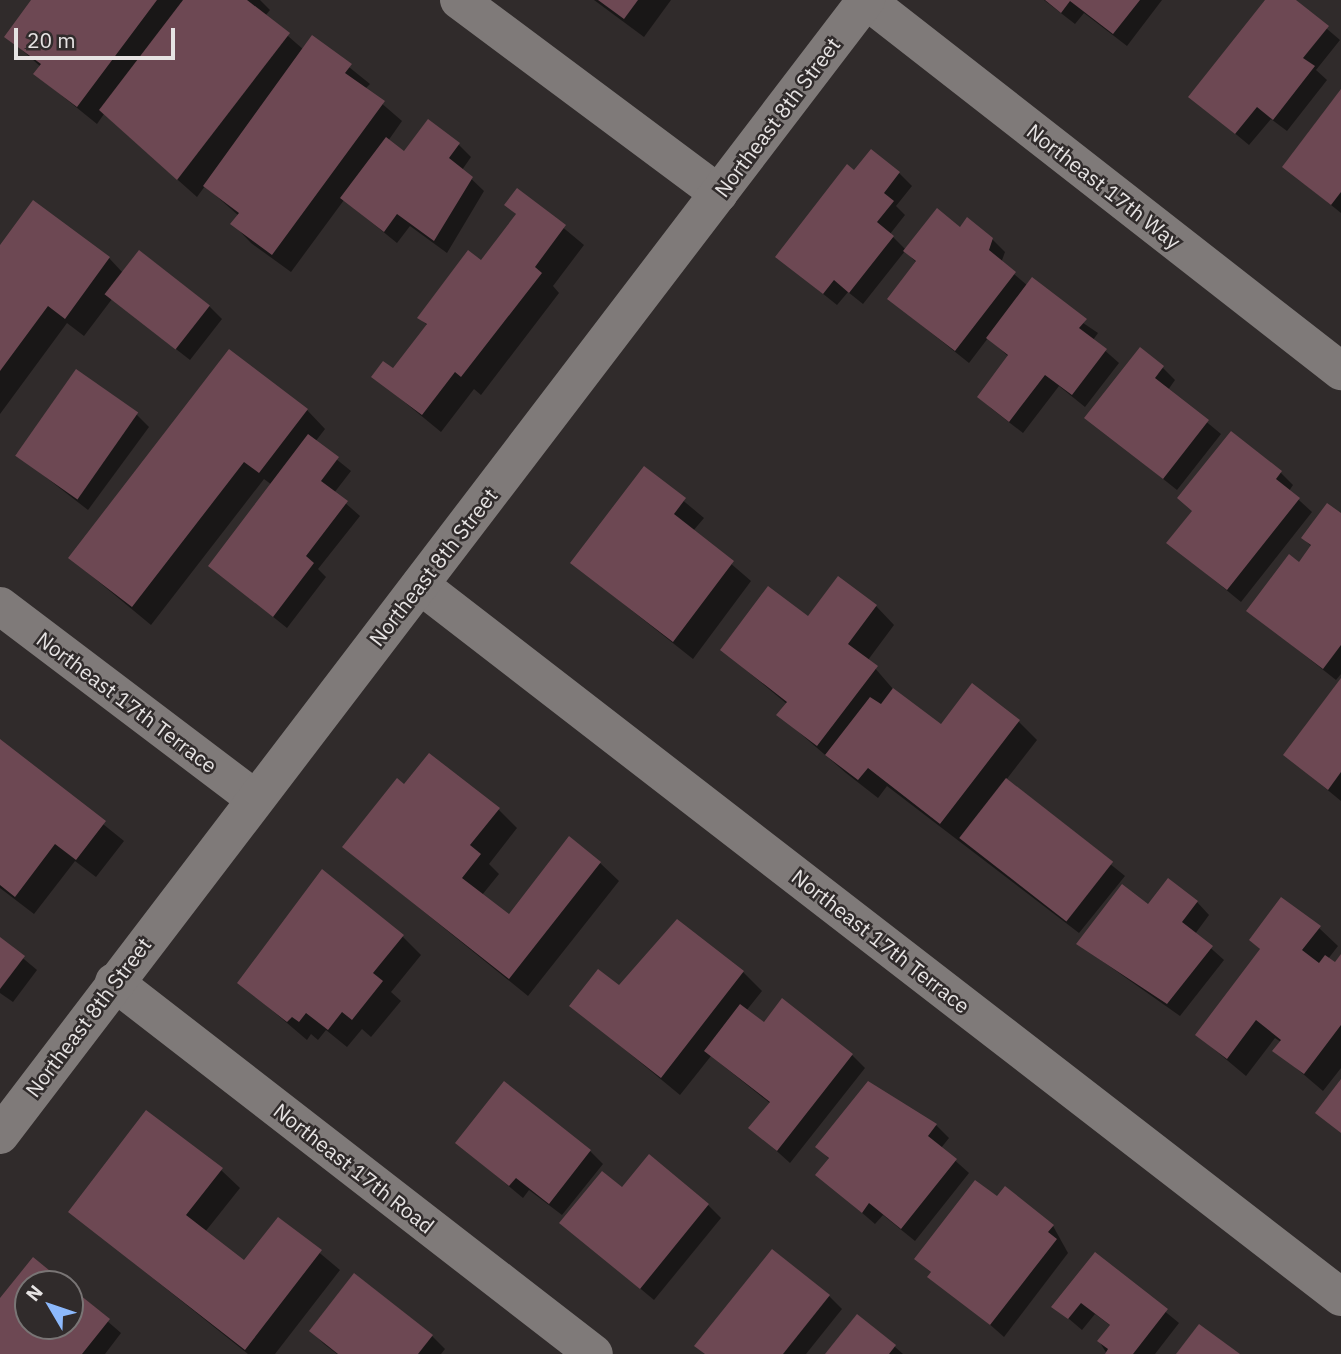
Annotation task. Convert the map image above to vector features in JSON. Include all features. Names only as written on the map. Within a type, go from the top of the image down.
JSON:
[{"type":"street","points":[[459,0],[719,194]]},
{"type":"street","name":"Northeast 8th Street","points":[[0,1135],[254,798],[421,585],[866,0]]},
{"type":"street","name":"Northeast 17th Way","points":[[866,0],[1341,371]]},
{"type":"street","name":"Northeast 17th Terrace","points":[[421,585],[1341,1297]]},
{"type":"street","name":"Northeast 17th Terrace","points":[[0,606],[254,798]]},
{"type":"street","name":"Northeast 17th Road","points":[[114,982],[594,1354]]},
{"type":"building","points":[[31,0],[157,0],[77,107],[33,74],[41,64],[4,37]]},
{"type":"building","points":[[183,0],[247,0],[290,33],[177,180],[99,110]]},
{"type":"building","points":[[598,0],[638,0],[624,19]]},
{"type":"building","points":[[1045,0],[1140,0],[1113,34],[1070,1],[1061,13]]},
{"type":"building","points":[[1265,0],[1296,0],[1329,26],[1303,58],[1315,66],[1273,120],[1257,107],[1235,134],[1188,97]]},
{"type":"building","points":[[312,35],[352,64],[345,73],[385,101],[272,255],[230,224],[239,213],[203,186]]},
{"type":"building","points":[[1341,89],[1341,192],[1331,205],[1282,167]]},
{"type":"building","points":[[428,119],[460,143],[449,158],[473,177],[434,241],[397,214],[384,232],[340,198],[386,137],[404,151]]},
{"type":"building","points":[[871,149],[900,172],[884,193],[894,201],[877,222],[894,236],[849,293],[834,280],[823,294],[775,257],[847,164],[854,170]]},
{"type":"building","points":[[517,188],[566,225],[535,267],[542,273],[461,377],[455,372],[422,415],[371,377],[383,361],[393,368],[427,324],[417,318],[468,250],[481,260],[516,214],[504,205]]},
{"type":"building","points":[[33,200],[110,257],[65,319],[48,306],[0,371],[0,245]]},
{"type":"building","points":[[937,208],[960,227],[967,217],[993,238],[989,250],[1016,272],[955,351],[887,299],[916,261],[903,251]]},
{"type":"building","points":[[139,250],[210,305],[175,350],[105,294]]},
{"type":"building","points":[[1032,277],[1087,319],[1079,328],[1107,349],[1072,395],[1045,375],[1009,422],[977,397],[1008,355],[986,338]]},
{"type":"building","points":[[1140,347],[1164,366],[1155,378],[1209,420],[1163,479],[1084,418]]},
{"type":"building","points":[[229,349],[308,409],[259,473],[244,462],[132,607],[68,558]]},
{"type":"building","points":[[76,369],[138,413],[77,499],[15,456]]},
{"type":"building","points":[[1231,431],[1282,471],[1276,479],[1300,498],[1227,590],[1166,543],[1192,511],[1177,498]]},
{"type":"building","points":[[308,434],[339,457],[321,481],[348,501],[306,556],[314,563],[273,617],[208,566]]},
{"type":"building","points":[[644,466],[686,498],[674,514],[734,561],[673,642],[570,563]]},
{"type":"building","points":[[1327,503],[1341,513],[1341,645],[1323,669],[1246,611],[1289,554],[1299,562],[1311,545],[1301,538]]},
{"type":"building","points":[[838,576],[877,605],[848,644],[878,666],[817,746],[776,715],[787,702],[720,650],[768,586],[808,616]]},
{"type":"building","points":[[1341,678],[1341,772],[1328,790],[1283,755]]},
{"type":"building","points":[[972,683],[1020,720],[940,824],[868,768],[858,780],[825,755],[870,697],[881,704],[893,688],[941,724]]},
{"type":"building","points":[[0,739],[106,821],[76,860],[55,844],[15,897],[0,885]]},
{"type":"building","points":[[429,753],[500,808],[470,845],[481,854],[462,878],[509,914],[569,836],[601,862],[509,979],[342,847],[397,778],[404,784]]},
{"type":"building","points":[[1006,778],[1113,862],[1066,922],[959,838]]},
{"type":"building","points":[[322,869],[404,935],[373,973],[383,981],[352,1020],[342,1012],[328,1030],[306,1013],[299,1022],[292,1017],[287,1022],[237,983]]},
{"type":"building","points":[[1168,878],[1198,901],[1182,922],[1213,946],[1167,1004],[1076,944],[1122,884],[1148,904]]},
{"type":"building","points":[[1281,897],[1321,926],[1302,950],[1319,963],[1325,955],[1335,962],[1341,954],[1341,1025],[1304,1074],[1272,1051],[1281,1040],[1256,1020],[1227,1059],[1195,1035],[1260,949],[1249,940]]},
{"type":"building","points":[[677,919],[744,971],[661,1078],[569,1006],[598,969],[619,985]]},
{"type":"building","points":[[0,937],[25,956],[0,989]]},
{"type":"building","points":[[782,998],[853,1054],[777,1151],[748,1128],[770,1102],[704,1051],[740,1004],[764,1022]]},
{"type":"building","points":[[1341,1079],[1341,1133],[1315,1113]]},
{"type":"building","points":[[504,1081],[591,1150],[549,1204],[516,1178],[509,1186],[455,1143]]},
{"type":"building","points":[[868,1081],[937,1124],[928,1136],[957,1159],[901,1229],[869,1203],[862,1213],[815,1175],[829,1158],[815,1147]]},
{"type":"building","points":[[146,1110],[223,1168],[186,1215],[244,1260],[278,1217],[322,1250],[245,1350],[68,1212]]},
{"type":"building","points":[[649,1154],[709,1204],[640,1289],[559,1223],[602,1171],[622,1187]]},
{"type":"building","points":[[975,1180],[997,1196],[1005,1186],[1054,1225],[1048,1232],[1057,1239],[990,1325],[927,1277],[931,1272],[914,1259]]},
{"type":"building","points":[[772,1249],[830,1295],[783,1354],[705,1354],[694,1346]]},
{"type":"building","points":[[1095,1252],[1168,1309],[1133,1354],[1105,1354],[1108,1349],[1097,1341],[1110,1325],[1081,1303],[1068,1319],[1051,1307]]},
{"type":"building","points":[[33,1257],[49,1270],[23,1270]]},
{"type":"building","points":[[354,1273],[433,1335],[418,1354],[338,1354],[309,1331]]},
{"type":"building","points":[[14,1281],[14,1340],[84,1340],[84,1298],[110,1319],[82,1354],[0,1354],[0,1298]]},
{"type":"building","points":[[857,1314],[896,1345],[889,1354],[825,1354]]},
{"type":"building","points":[[1199,1324],[1240,1354],[1176,1354]]}]
